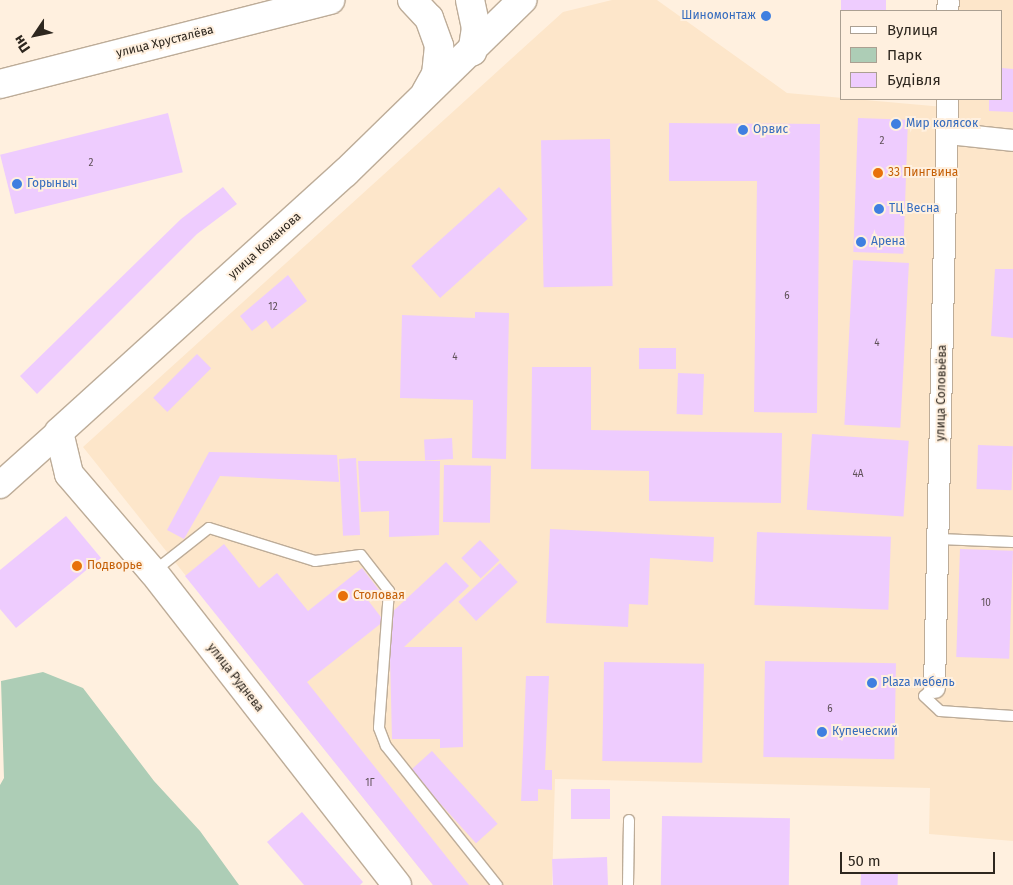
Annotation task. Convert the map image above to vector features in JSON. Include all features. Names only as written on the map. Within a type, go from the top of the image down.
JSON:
[{"type":"main road","name":"улица Хрусталёва","points":[[0,84],[330,0]]},
{"type":"main road","points":[[412,0],[429,18],[439,46],[436,74],[422,99]]},
{"type":"main road","points":[[470,0],[476,28],[472,52]]},
{"type":"main road","name":"улица Кожанова","points":[[59,432],[345,173],[472,52],[522,0]]},
{"type":"main road","name":"улица Руднева","points":[[59,432],[69,474],[153,572],[397,885]]},
{"type":"street","name":"улица Соловьёва","points":[[934,686],[947,100]]},
{"type":"street","points":[[947,133],[1013,140]]},
{"type":"street","name":"улица Кожанова","points":[[0,485],[59,432]]},
{"type":"street","name":"улица Руднева","points":[[33,456],[69,474]]},
{"type":"lane","points":[[153,572],[209,528],[315,561],[361,555],[389,591],[379,728],[386,746],[496,885]]},
{"type":"lane","points":[[938,539],[1013,542]]},
{"type":"lane","points":[[934,686],[924,696],[940,711],[1013,716]]},
{"type":"lane","points":[[628,885],[629,820]]},
{"type":"shaded area","points":[[612,0],[657,0],[787,93],[840,98],[840,100],[865,100],[955,108],[956,100],[1003,100],[1003,10],[957,10],[958,0],[1013,0],[1013,841],[929,834],[930,788],[555,779],[552,885],[433,885],[83,447],[563,12]]},
{"type":"green space","points":[[43,672],[83,688],[154,781],[200,831],[239,885],[0,885],[0,785],[4,778],[1,681]]},
{"type":"building","points":[[841,0],[886,0],[886,10],[841,10]]},
{"type":"building","points":[[1003,68],[1013,69],[1013,112],[989,111],[989,100],[1003,100]]},
{"type":"building","points":[[168,113],[183,172],[15,214],[0,155]]},
{"type":"building","name":"ТЦ Весна","points":[[858,118],[908,120],[903,254],[853,252]]},
{"type":"building","points":[[669,123],[820,124],[817,413],[754,412],[757,181],[669,181]]},
{"type":"building","points":[[610,139],[613,286],[544,287],[541,140]]},
{"type":"building","points":[[223,187],[237,204],[197,234],[37,394],[20,376],[181,219]]},
{"type":"building","points":[[499,187],[528,219],[440,298],[411,266]]},
{"type":"building","points":[[853,260],[909,263],[900,428],[844,425]]},
{"type":"building","points":[[995,269],[1013,269],[1013,338],[991,336]]},
{"type":"building","points":[[288,275],[307,301],[272,329],[266,320],[252,331],[240,316]]},
{"type":"building","points":[[475,312],[509,313],[506,459],[472,458],[473,400],[400,398],[402,315],[475,318]]},
{"type":"building","points":[[639,348],[676,348],[676,369],[639,369]]},
{"type":"building","points":[[197,354],[211,368],[167,412],[153,398]]},
{"type":"building","points":[[532,367],[591,367],[591,430],[782,433],[781,503],[649,501],[649,471],[531,469]]},
{"type":"building","points":[[678,373],[704,374],[703,415],[677,414]]},
{"type":"building","points":[[812,434],[909,441],[903,517],[807,510]]},
{"type":"building","points":[[452,438],[453,459],[425,460],[424,439]]},
{"type":"building","points":[[978,445],[1013,446],[1011,490],[976,489]]},
{"type":"building","points":[[209,452],[337,455],[339,482],[220,476],[184,539],[167,530]]},
{"type":"building","points":[[356,458],[360,535],[343,536],[339,459]]},
{"type":"building","points":[[358,461],[440,461],[439,535],[389,537],[389,511],[361,512]]},
{"type":"building","points":[[444,465],[491,466],[490,523],[443,522]]},
{"type":"building","points":[[66,516],[101,558],[16,628],[0,609],[0,570]]},
{"type":"building","points":[[550,529],[714,537],[713,562],[650,558],[648,605],[629,604],[628,627],[546,623]]},
{"type":"building","points":[[757,532],[891,537],[888,610],[754,605]]},
{"type":"building","points":[[480,540],[499,560],[481,578],[461,558]]},
{"type":"building","points":[[224,544],[259,588],[277,573],[308,611],[362,568],[379,590],[367,599],[384,621],[307,682],[469,885],[433,885],[185,576]]},
{"type":"building","points":[[960,549],[1013,551],[1009,659],[956,657]]},
{"type":"building","points":[[446,562],[469,586],[404,647],[462,647],[463,747],[440,748],[440,739],[392,739],[389,615]]},
{"type":"building","points":[[500,563],[518,582],[476,621],[458,602]]},
{"type":"building","points":[[765,661],[896,663],[894,759],[763,757]]},
{"type":"building","points":[[604,662],[704,664],[702,763],[602,761]]},
{"type":"building","points":[[526,676],[549,676],[545,770],[552,770],[552,790],[538,789],[538,801],[521,801]]},
{"type":"building","points":[[432,751],[498,824],[476,843],[410,770]]},
{"type":"building","points":[[571,789],[610,789],[610,819],[571,819]]},
{"type":"building","points":[[302,812],[363,882],[360,885],[304,885],[267,842]]},
{"type":"building","points":[[662,816],[790,818],[789,885],[661,885]]},
{"type":"building","points":[[607,857],[608,885],[553,885],[552,859]]},
{"type":"building","points":[[861,872],[898,873],[898,885],[861,885]]},
{"type":"place","name":"Шиномонтаж","points":[[766,16]]},
{"type":"place","name":"Мир колясок","points":[[896,124]]},
{"type":"place","name":"Орвис","points":[[743,130]]},
{"type":"place","name":"33 Пингвина","points":[[878,173]]},
{"type":"place","name":"Горыныч","points":[[17,184]]},
{"type":"place","name":"ТЦ Весна","points":[[879,209]]},
{"type":"place","name":"Арена","points":[[861,242]]},
{"type":"place","name":"Подворье","points":[[77,566]]},
{"type":"place","name":"Столовая","points":[[343,596]]},
{"type":"place","name":"Plaza мебель","points":[[872,683]]},
{"type":"place","name":"Купеческий","points":[[822,732]]}]
